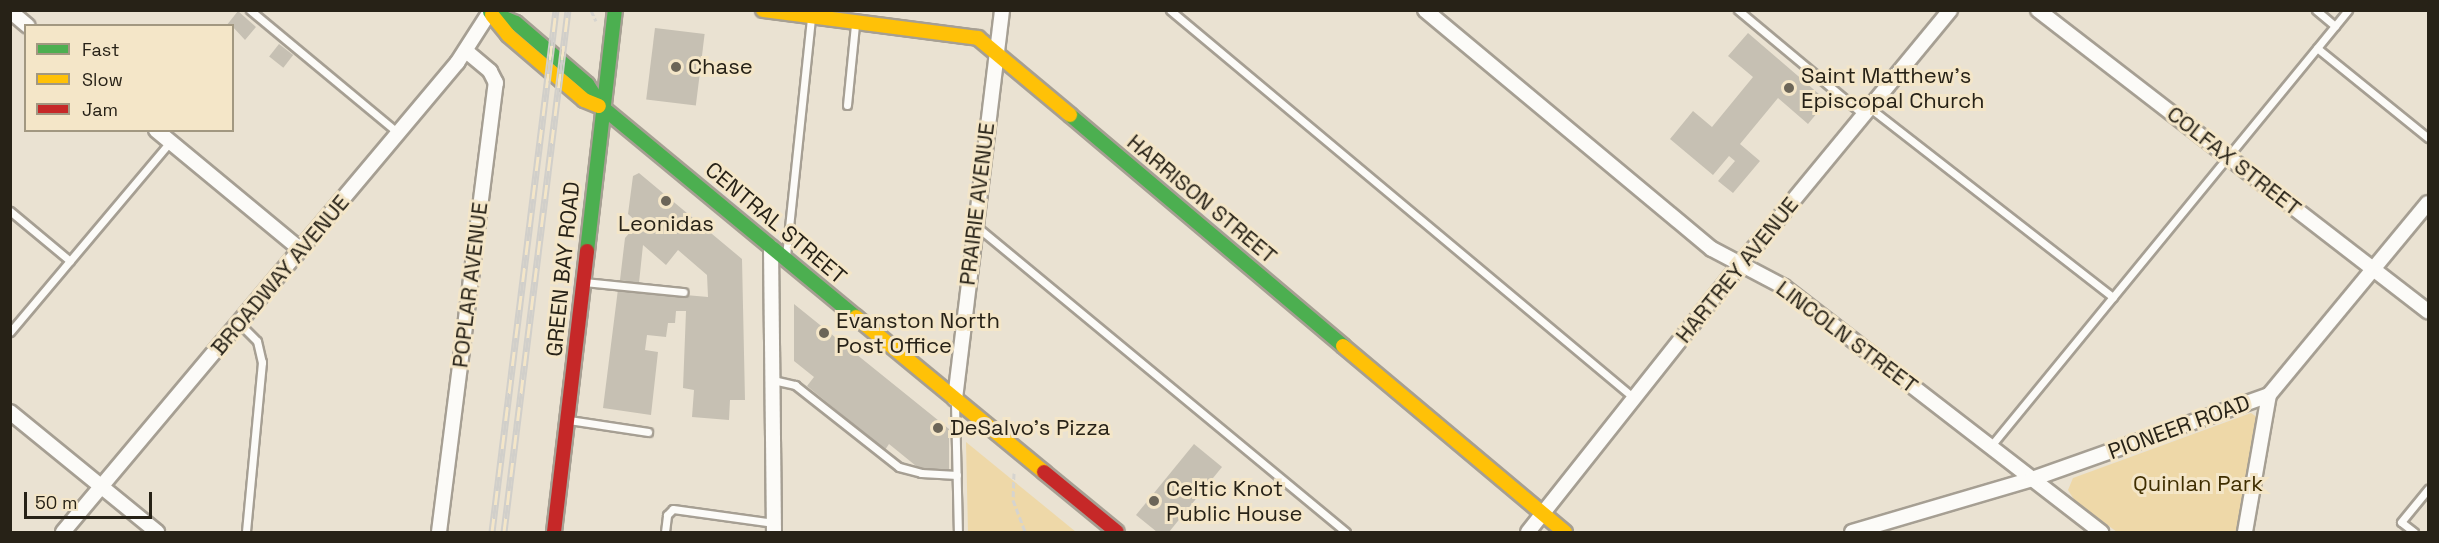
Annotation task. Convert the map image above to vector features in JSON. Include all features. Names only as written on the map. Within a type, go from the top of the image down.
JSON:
[{"type":"main road","name":"GREEN BAY ROAD","points":[[554,532],[615,10]]},
{"type":"main road","name":"HARRISON STREET","points":[[763,10],[812,14],[978,38],[1565,532]]},
{"type":"main road","name":"CENTRAL STREET","points":[[489,11],[525,31],[587,84],[602,107],[1117,532]]},
{"type":"street","name":"PRAIRIE AVENUE","points":[[955,399],[974,225],[1002,10]]},
{"type":"street","name":"LINCOLN STREET","points":[[1425,10],[1712,249],[1784,286],[2101,532]]},
{"type":"street","name":"HARTREY AVENUE","points":[[1528,532],[1740,265],[1950,10]]},
{"type":"street","name":"COLFAX STREET","points":[[2038,10],[2428,311]]},
{"type":"street","points":[[10,11],[26,24]]},
{"type":"street","name":"BROADWAY AVENUE","points":[[63,532],[466,51],[489,11]]},
{"type":"street","name":"POPLAR AVENUE","points":[[440,532],[496,83],[490,71],[466,51]]},
{"type":"street","points":[[158,132],[300,250]]},
{"type":"street","name":"PIONEER ROAD","points":[[1851,532],[2032,479],[2269,395],[2428,203]]},
{"type":"street","points":[[771,247],[774,528]]},
{"type":"street","points":[[2245,532],[2269,395]]},
{"type":"street","points":[[10,412],[157,532]]},
{"type":"lane","points":[[250,10],[398,133]]},
{"type":"lane","points":[[1170,10],[1634,398]]},
{"type":"lane","points":[[1738,10],[1867,111],[2113,297]]},
{"type":"lane","points":[[2316,10],[2335,26]]},
{"type":"lane","points":[[1990,447],[2348,10]]},
{"type":"lane","points":[[785,259],[812,14]]},
{"type":"lane","points":[[847,105],[856,22]]},
{"type":"lane","points":[[2317,48],[2428,138]]},
{"type":"lane","points":[[10,332],[170,142]]},
{"type":"lane","points":[[10,211],[70,261]]},
{"type":"lane","points":[[974,225],[1346,532]]},
{"type":"lane","points":[[582,282],[683,292]]},
{"type":"lane","points":[[239,323],[256,340],[262,362],[246,532]]},
{"type":"lane","points":[[773,380],[795,386],[899,467],[921,473],[957,475]]},
{"type":"lane","points":[[955,399],[958,532]]},
{"type":"lane","points":[[567,420],[648,432]]},
{"type":"lane","points":[[2414,532],[2401,522],[2428,489]]},
{"type":"lane","points":[[665,532],[667,515],[673,509],[774,528]]},
{"type":"path","points":[[591,10],[596,21]]},
{"type":"path","points":[[1014,473],[1013,500],[1025,532]]},
{"type":"green space","name":"Quinlan Park","points":[[2251,413],[2258,418],[2238,532],[2117,532],[2075,501],[2068,490],[2073,478]]},
{"type":"green space","points":[[966,442],[1076,532],[968,532]]},
{"type":"building","points":[[238,11],[256,27],[245,40],[234,28],[234,24],[228,24]]},
{"type":"building","name":"Chase","points":[[655,28],[705,34],[696,106],[646,99]]},
{"type":"building","points":[[1748,33],[1827,101],[1808,124],[1778,98],[1740,144],[1760,161],[1733,193],[1718,181],[1735,161],[1729,156],[1713,175],[1670,139],[1693,111],[1712,127],[1753,77],[1728,56]]},
{"type":"building","points":[[279,44],[293,55],[283,68],[269,57]]},
{"type":"building","points":[[639,173],[742,259],[745,400],[730,400],[729,420],[692,417],[694,390],[683,388],[686,311],[676,311],[675,323],[668,323],[666,337],[647,335],[645,350],[658,352],[651,415],[603,408],[618,289],[708,297],[707,275],[678,250],[666,265],[643,245],[639,283],[620,280],[625,238],[638,223],[628,214],[633,176]]},
{"type":"building","points":[[794,304],[949,429],[949,470],[921,470],[889,444],[885,450],[807,386],[814,377],[794,361]]},
{"type":"building","points":[[1194,444],[1222,467],[1169,532],[1157,532],[1136,515]]},
{"type":"railway","points":[[492,532],[556,10]]},
{"type":"railway","points":[[504,532],[568,10]]},
{"type":"traffic: fast","points":[[587,251],[615,10]]},
{"type":"traffic: fast","points":[[490,12],[516,23],[587,84],[602,107],[856,317]]},
{"type":"traffic: fast","points":[[1070,115],[1343,346]]},
{"type":"traffic: slow","points":[[763,10],[978,38],[1070,115]]},
{"type":"traffic: slow","points":[[492,15],[508,35],[584,100],[599,106]]},
{"type":"traffic: slow","points":[[856,317],[1044,472]]},
{"type":"traffic: slow","points":[[1343,346],[1565,532]]},
{"type":"traffic: jam","points":[[554,532],[587,251]]},
{"type":"traffic: jam","points":[[1044,472],[1117,532]]},
{"type":"place","name":"Chase","points":[[676,67]]},
{"type":"place","name":"Saint Matthew's Episcopal Church","points":[[1789,88]]},
{"type":"place","name":"Leonidas","points":[[666,201]]},
{"type":"place","name":"Evanston North Post Office","points":[[824,333]]},
{"type":"place","name":"DeSalvo's Pizza","points":[[938,428]]},
{"type":"place","name":"Celtic Knot Public House","points":[[1154,501]]}]
